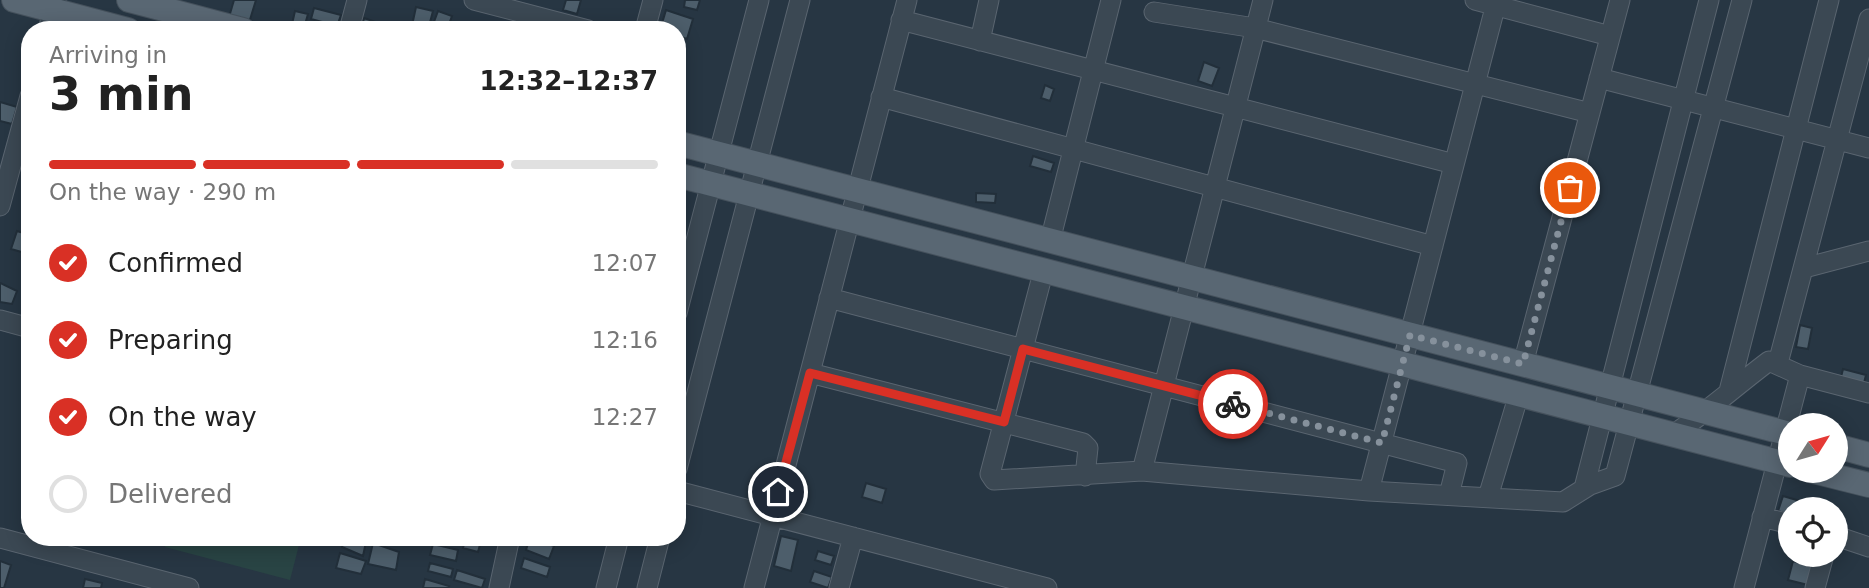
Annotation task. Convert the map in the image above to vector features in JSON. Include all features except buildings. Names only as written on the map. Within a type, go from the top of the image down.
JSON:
[{"type":"main road","points":[[14,0],[88,21]]},
{"type":"main road","points":[[129,0],[209,21]]},
{"type":"main road","points":[[686,145],[1778,431]]},
{"type":"main road","points":[[686,177],[1778,461]]},
{"type":"main road","points":[[1848,449],[1869,455]]},
{"type":"main road","points":[[1848,480],[1869,485]]},
{"type":"street","points":[[351,21],[357,0]]},
{"type":"street","points":[[474,0],[554,21]]},
{"type":"street","points":[[647,21],[653,0]]},
{"type":"street","points":[[686,279],[759,0]]},
{"type":"street","points":[[686,433],[800,0]]},
{"type":"street","points":[[754,588],[906,0]]},
{"type":"street","points":[[980,41],[989,0]]},
{"type":"street","points":[[1050,241],[1111,0]]},
{"type":"street","points":[[1142,471],[1263,0]]},
{"type":"street","points":[[1475,0],[1496,3],[1610,36]]},
{"type":"street","points":[[1523,364],[1620,0]]},
{"type":"street","points":[[1584,488],[1709,0]]},
{"type":"street","points":[[1044,269],[990,474],[994,480],[1142,471],[1369,491],[1563,502],[1584,488],[1615,476],[1742,0]]},
{"type":"street","points":[[1729,391],[1829,0]]},
{"type":"street","points":[[1369,491],[1496,3]]},
{"type":"street","points":[[1154,12],[1255,28],[1590,113]]},
{"type":"street","points":[[1778,363],[1869,19]]},
{"type":"street","points":[[901,20],[1454,164]]},
{"type":"street","points":[[1599,78],[1869,148]]},
{"type":"street","points":[[881,97],[1433,246]]},
{"type":"street","points":[[0,206],[21,129]]},
{"type":"street","points":[[1804,268],[1869,251]]},
{"type":"street","points":[[829,298],[1457,463],[1449,495]]},
{"type":"street","points":[[0,320],[21,326]]},
{"type":"street","points":[[1674,434],[1769,361],[1800,375],[1868,389]]},
{"type":"street","points":[[810,373],[1083,443],[1088,448],[1085,476]]},
{"type":"street","points":[[1792,413],[1800,375]]},
{"type":"street","points":[[1488,498],[1519,394]]},
{"type":"street","points":[[1744,588],[1762,517],[1778,478]]},
{"type":"street","points":[[686,493],[1017,584],[1048,588]]},
{"type":"street","points":[[1762,517],[1778,521]]},
{"type":"street","points":[[839,588],[853,537]]},
{"type":"street","points":[[0,538],[21,544]]},
{"type":"street","points":[[1848,540],[1869,547]]},
{"type":"street","points":[[30,546],[189,588]]},
{"type":"street","points":[[499,588],[508,546]]},
{"type":"street","points":[[606,588],[617,546]]},
{"type":"street","points":[[647,588],[658,546]]},
{"type":"street","points":[[1815,588],[1821,567]]},
{"type":"green space","points":[[165,546],[299,546],[290,580]]},
{"type":"way so far","points":[[1233,404],[1382,443],[1410,335],[1523,364],[1570,188]]},
{"type":"route","points":[[778,492],[810,373],[1004,422],[1023,349],[1233,404]]}]
